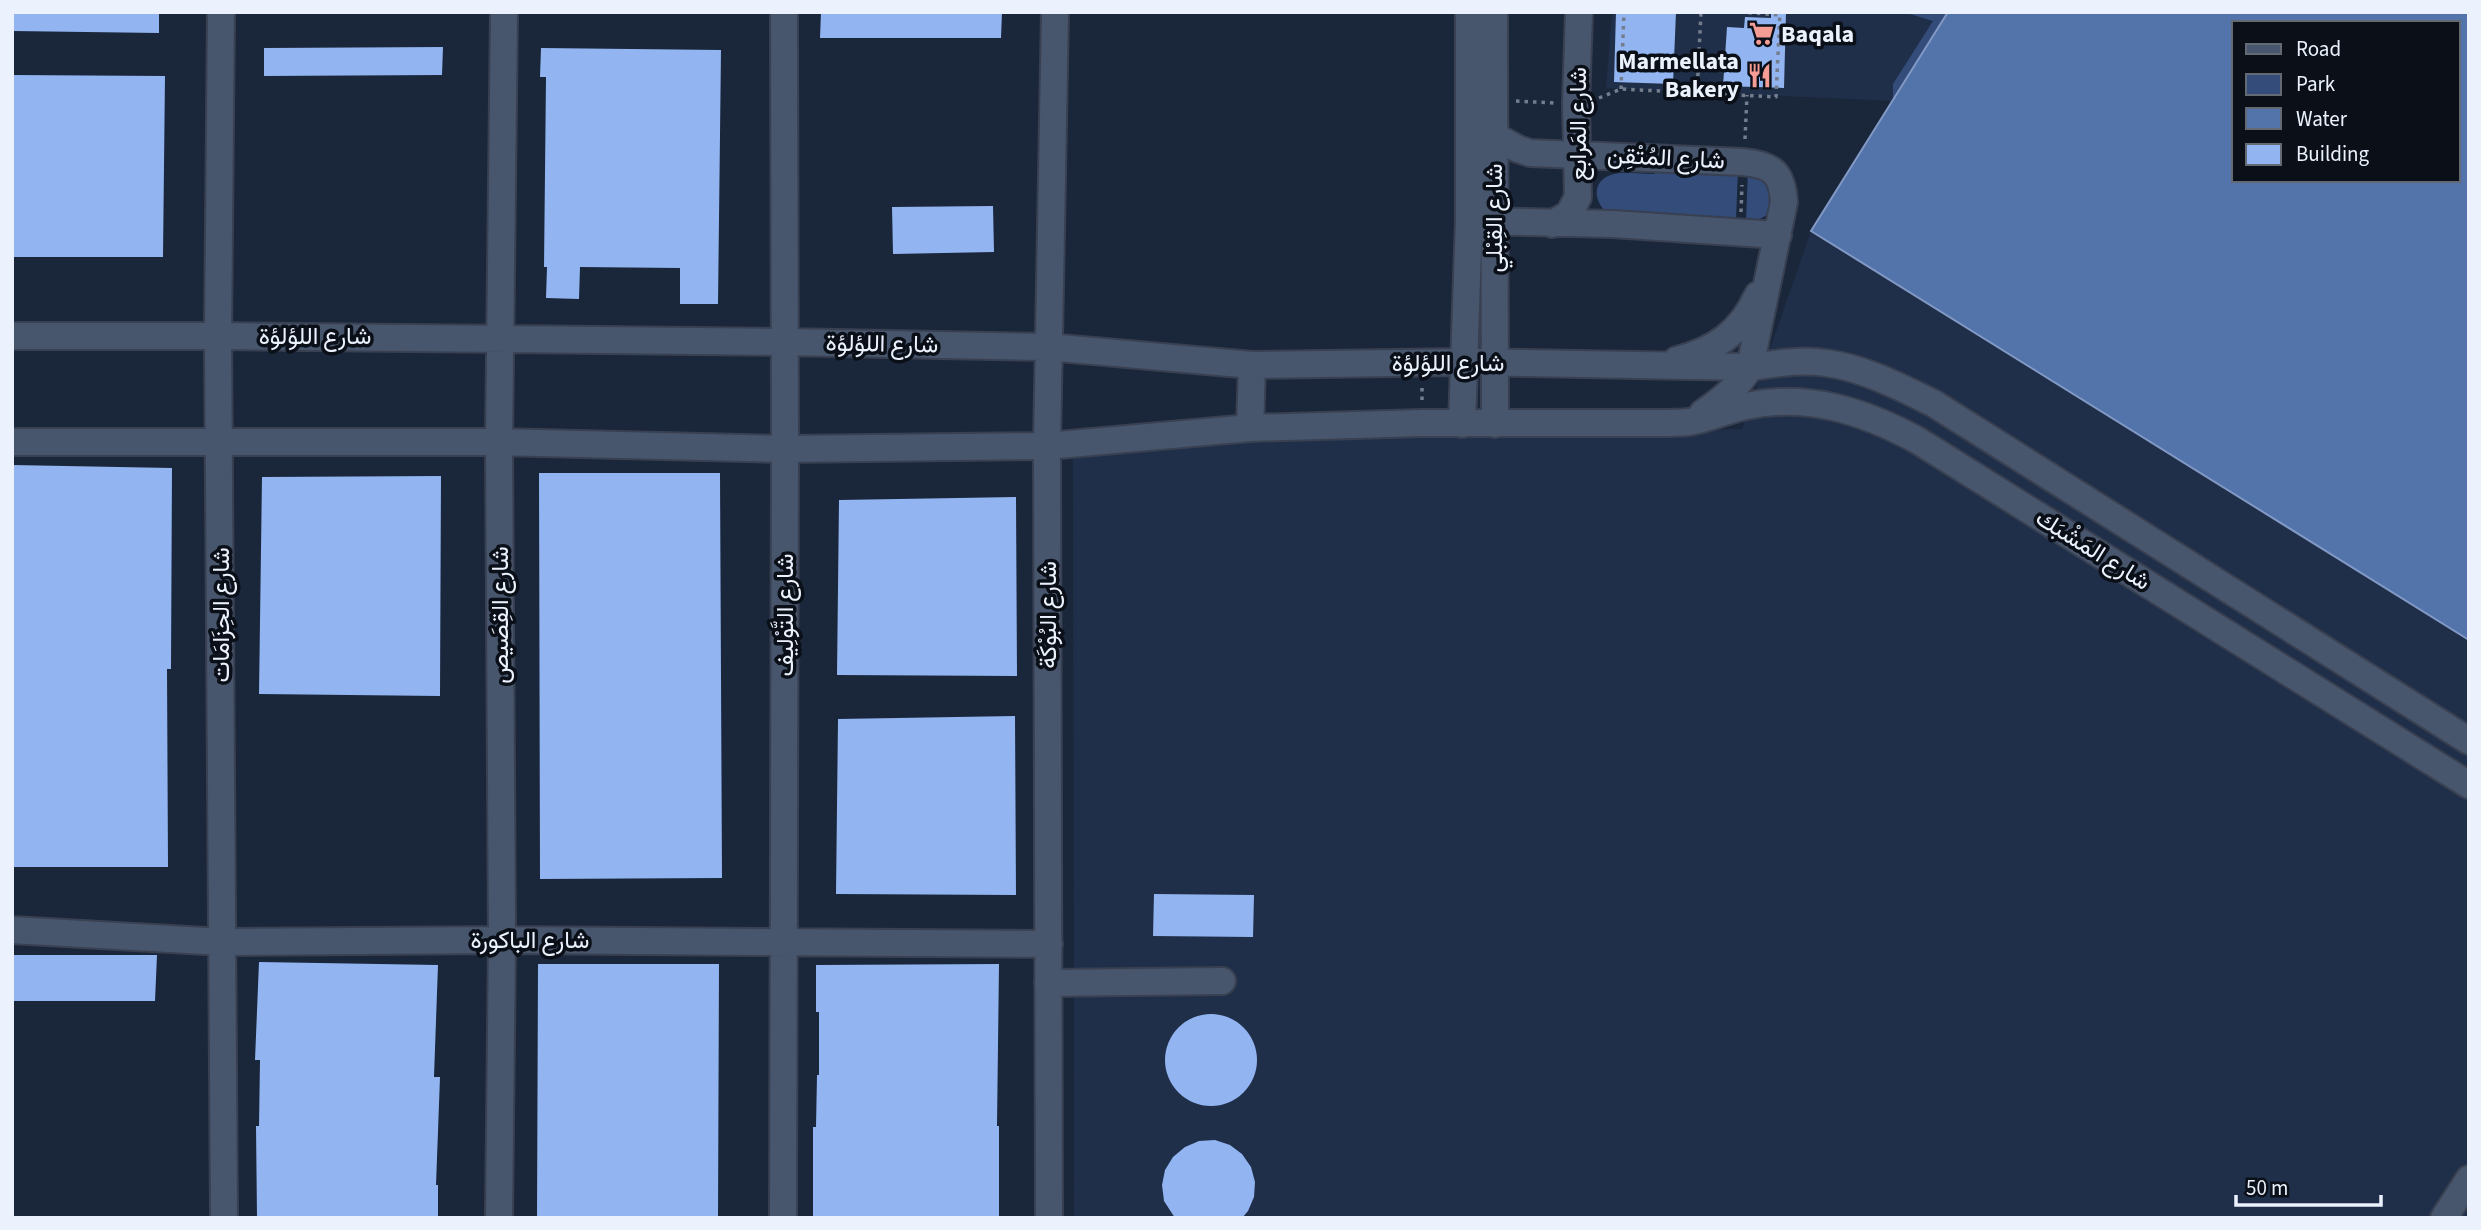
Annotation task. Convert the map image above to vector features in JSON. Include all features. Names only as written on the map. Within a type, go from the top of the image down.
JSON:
[{"type":"street","name":"شارع الحِزَامَات","points":[[221,12],[218,335],[224,1218]]},
{"type":"street","name":"شارع القِصَيص","points":[[499,1218],[502,940],[499,442],[504,12]]},
{"type":"street","name":"شارع التَّوْلِيف","points":[[783,1218],[784,12]]},
{"type":"street","name":"شارع البُوْكَة","points":[[1049,1218],[1047,446],[1055,12]]},
{"type":"street","name":"شارع القِبْلي","points":[[1469,12],[1481,221],[1495,363],[1495,424]]},
{"type":"street","name":"شارع القِبْلي","points":[[1462,424],[1463,362],[1494,136],[1494,12]]},
{"type":"street","name":"شارع المَرابع","points":[[1552,224],[1569,214],[1578,197],[1576,103],[1579,12]]},
{"type":"street","name":"شارع المُتْقِن","points":[[1494,136],[1530,153],[1743,162],[1772,169],[1778,175],[1783,192],[1778,235],[1750,367]]},
{"type":"street","points":[[1613,225],[1597,214],[1594,208],[1590,195],[1594,181],[1612,165],[1652,157]]},
{"type":"street","points":[[1481,221],[1613,225],[1778,235]]},
{"type":"street","points":[[1663,364],[1698,355],[1722,341],[1742,324],[1769,271]]},
{"type":"street","name":"شارع اللؤلؤة","points":[[12,336],[218,335],[785,342],[1048,347],[1252,365],[1463,362],[1750,367]]},
{"type":"street","name":"شارع المَشْبَك","points":[[1750,367],[1790,362],[1827,363],[1898,386],[1933,404],[2469,741]]},
{"type":"street","points":[[1250,428],[1252,365]]},
{"type":"street","points":[[12,442],[499,442],[785,449],[1047,446],[1250,428],[1422,423],[1690,421],[1726,397],[1741,383],[1750,367]]},
{"type":"street","points":[[1845,409],[1861,372]]},
{"type":"street","name":"شارع المَشْبَك","points":[[1690,421],[1746,406],[1786,400],[1845,409],[1893,427],[2469,785]]},
{"type":"street","name":"شارع الباكورة","points":[[12,930],[223,942],[502,940],[1049,944]]},
{"type":"street","points":[[1048,983],[1222,981]]},
{"type":"street","points":[[2444,1218],[2469,1179]]},
{"type":"path","points":[[1621,89],[1624,12]]},
{"type":"path","points":[[1697,93],[1701,12]]},
{"type":"path","points":[[1588,103],[1621,89],[1776,97],[1779,14],[1740,12]]},
{"type":"path","points":[[1515,101],[1567,103]]},
{"type":"path","points":[[1422,363],[1422,423]]},
{"type":"shaded area","points":[[1612,12],[1948,12],[1893,101],[1606,88]]},
{"type":"shaded area","points":[[1811,231],[2469,640],[2469,1218],[1074,1218],[1073,442],[1742,429]]},
{"type":"green space","points":[[1948,12],[1893,101],[1893,84],[1933,21],[1910,14]]},
{"type":"green space","points":[[1666,165],[1738,169],[1736,221],[1606,212],[1601,206],[1597,193],[1605,178],[1620,173],[1654,174]]},
{"type":"green space","points":[[1748,169],[1766,174],[1775,206],[1762,218],[1746,221]]},
{"type":"water","points":[[1948,12],[2469,12],[2469,640],[1811,231]]},
{"type":"building","points":[[12,12],[159,12],[159,33],[12,31]]},
{"type":"building","points":[[821,12],[1002,12],[1001,38],[820,38]]},
{"type":"building","points":[[1616,12],[1676,12],[1673,84],[1614,82]]},
{"type":"building","points":[[1771,12],[1786,12],[1784,88],[1723,86],[1727,27],[1744,28],[1745,17],[1771,18]]},
{"type":"building","points":[[443,47],[442,75],[264,76],[264,48]]},
{"type":"building","points":[[541,48],[721,50],[718,304],[680,304],[680,268],[580,267],[579,299],[546,298],[546,77],[540,77]]},
{"type":"building","points":[[12,75],[165,76],[163,257],[12,257]]},
{"type":"building","points":[[993,206],[994,252],[893,254],[892,207]]},
{"type":"building","points":[[12,465],[172,468],[171,669],[167,669],[168,867],[12,867]]},
{"type":"building","points":[[539,473],[720,473],[722,878],[540,879]]},
{"type":"building","points":[[441,476],[440,696],[259,694],[262,477]]},
{"type":"building","points":[[1016,497],[1017,676],[837,675],[839,500]]},
{"type":"building","points":[[1015,716],[1016,895],[836,894],[838,719]]},
{"type":"building","points":[[1154,894],[1254,895],[1253,937],[1153,936]]},
{"type":"building","points":[[12,955],[157,955],[155,1001],[12,1001]]},
{"type":"building","points":[[259,962],[438,965],[434,1077],[440,1077],[436,1185],[438,1218],[257,1218],[256,1126],[259,1126],[260,1060],[255,1060]]},
{"type":"building","points":[[538,964],[719,964],[718,1218],[537,1218]]},
{"type":"building","points":[[999,964],[999,1218],[813,1218],[813,1127],[816,1127],[819,1075],[816,965]]},
{"type":"building","points":[[1211,1014],[1237,1022],[1249,1034],[1257,1060],[1249,1086],[1237,1098],[1211,1106],[1185,1098],[1173,1086],[1165,1060],[1173,1034],[1185,1022]]},
{"type":"building","points":[[1215,1140],[1230,1145],[1242,1154],[1251,1167],[1255,1182],[1254,1197],[1248,1211],[1242,1218],[1175,1218],[1164,1201],[1162,1185],[1165,1170],[1173,1157],[1185,1147],[1199,1141]]},
{"type":"place","name":"Baqala","points":[[1761,34]]},
{"type":"place","name":"Marmellata Bakery","points":[[1759,75]]}]
